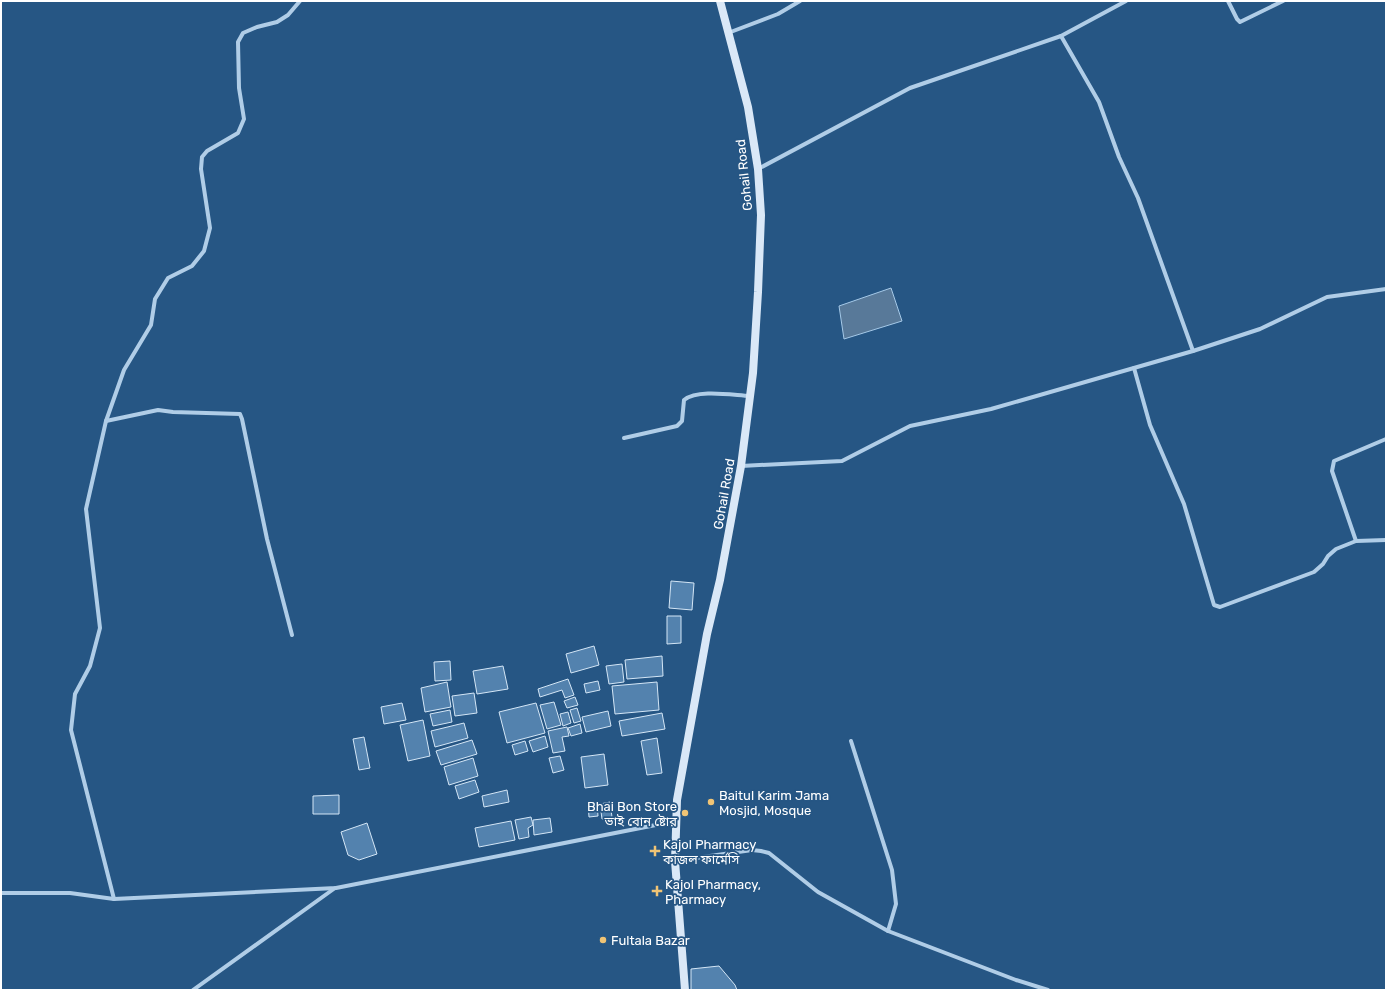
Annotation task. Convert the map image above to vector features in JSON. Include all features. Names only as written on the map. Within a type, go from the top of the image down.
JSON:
[{"type":"main road","name":"Gohail Road","points":[[685,990],[675,861],[677,800],[688,736],[720,580],[741,466],[753,373],[761,215],[758,170],[748,107],[720,1]]},
{"type":"street","points":[[114,899],[71,730],[75,694],[90,666],[100,628],[86,508],[106,421],[124,370],[151,325],[155,298],[168,278],[192,266],[204,251],[210,228],[201,169],[202,157],[207,151],[238,133],[244,119],[239,88],[238,42],[243,33],[257,27],[277,22],[288,15],[300,1]]},
{"type":"street","points":[[728,33],[778,14],[800,1]]},
{"type":"street","points":[[758,170],[910,88],[1061,36],[1126,1]]},
{"type":"street","points":[[1228,1],[1236,19],[1240,22],[1282,1]]},
{"type":"street","points":[[1061,36],[1099,102],[1119,157],[1138,198],[1193,351]]},
{"type":"street","points":[[741,466],[842,461],[910,426],[991,409],[1193,351],[1260,329],[1327,297],[1386,289]]},
{"type":"street","points":[[1134,368],[1150,425],[1184,504],[1214,605],[1220,607],[1314,572],[1336,549],[1356,541],[1386,540]]},
{"type":"street","points":[[624,438],[677,426],[682,421],[684,400],[688,397],[699,394],[750,396]]},
{"type":"street","points":[[106,421],[158,410],[173,412],[240,414],[267,539],[292,635]]},
{"type":"street","points":[[1356,541],[1332,471],[1332,466],[1334,461],[1386,439]]},
{"type":"street","points":[[851,741],[892,870],[896,904],[888,931]]},
{"type":"street","points":[[1,893],[70,893],[114,899],[336,888],[676,821]]},
{"type":"street","points":[[675,861],[752,850],[769,853],[818,892],[888,931],[1016,980],[1048,990]]},
{"type":"street","points":[[193,990],[336,888]]},
{"type":"water","points":[[891,288],[902,321],[844,339],[839,306]]},
{"type":"building","points":[[671,581],[694,583],[692,610],[669,608]]},
{"type":"building","points":[[667,616],[681,616],[681,643],[667,644]]},
{"type":"building","points":[[594,646],[599,665],[571,673],[566,654]]},
{"type":"building","points":[[662,656],[663,676],[627,679],[625,660]]},
{"type":"building","points":[[450,661],[451,680],[435,681],[434,662]]},
{"type":"building","points":[[622,664],[624,682],[609,684],[606,666]]},
{"type":"building","points":[[503,666],[508,689],[477,694],[473,671]]},
{"type":"building","points":[[568,679],[574,695],[565,698],[562,690],[540,697],[538,689]]},
{"type":"building","points":[[598,681],[600,690],[586,693],[584,684]]},
{"type":"building","points":[[447,682],[451,707],[425,712],[421,688]]},
{"type":"building","points":[[657,682],[659,710],[615,714],[612,686]]},
{"type":"building","points":[[474,693],[477,713],[455,716],[452,696]]},
{"type":"building","points":[[575,697],[578,705],[567,708],[564,701]]},
{"type":"building","points":[[554,702],[561,725],[547,729],[540,705]]},
{"type":"building","points":[[402,703],[406,720],[384,724],[381,707]]},
{"type":"building","points":[[536,703],[545,733],[507,743],[499,712]]},
{"type":"building","points":[[577,708],[581,721],[574,723],[570,710]]},
{"type":"building","points":[[450,710],[452,722],[433,726],[430,714]]},
{"type":"building","points":[[608,711],[611,726],[586,732],[582,717]]},
{"type":"building","points":[[568,712],[571,723],[563,726],[560,714]]},
{"type":"building","points":[[662,713],[665,729],[622,736],[619,721]]},
{"type":"building","points":[[423,720],[430,756],[408,761],[400,725]]},
{"type":"building","points":[[464,723],[468,738],[435,747],[431,731]]},
{"type":"building","points":[[580,724],[582,733],[571,736],[568,728]]},
{"type":"building","points":[[567,727],[569,736],[562,737],[565,751],[553,753],[548,731]]},
{"type":"building","points":[[545,736],[548,747],[533,752],[529,741]]},
{"type":"building","points":[[364,737],[370,768],[359,770],[353,739]]},
{"type":"building","points":[[657,738],[662,773],[647,775],[641,741]]},
{"type":"building","points":[[472,740],[477,754],[441,765],[436,751]]},
{"type":"building","points":[[525,741],[528,751],[515,755],[512,745]]},
{"type":"building","points":[[604,754],[608,785],[585,788],[581,757]]},
{"type":"building","points":[[560,756],[564,770],[553,773],[549,758]]},
{"type":"building","points":[[473,758],[478,776],[449,785],[444,767]]},
{"type":"building","points":[[475,780],[479,792],[459,799],[455,786]]},
{"type":"building","points":[[507,790],[509,802],[484,807],[482,796]]},
{"type":"building","points":[[339,795],[339,814],[313,814],[313,796]]},
{"type":"building","points":[[610,802],[612,817],[602,819],[600,804]]},
{"type":"building","points":[[597,803],[598,816],[589,817],[588,804]]},
{"type":"building","points":[[531,817],[533,825],[528,828],[529,837],[519,839],[515,820]]},
{"type":"building","points":[[550,818],[552,832],[534,835],[533,820]]},
{"type":"building","points":[[511,821],[515,840],[479,847],[475,828]]},
{"type":"building","points":[[367,823],[377,854],[359,860],[348,855],[341,832]]},
{"type":"building","points":[[719,966],[735,985],[737,990],[691,990],[691,969]]},
{"type":"place","name":"Baitul Karim Jama Mosjid, Mosque","points":[[711,802]]},
{"type":"place","name":"Bhai Bon Store ভাই বোন ষ্টোর","points":[[685,813]]},
{"type":"place","name":"Kajol Pharmacy কাজল ফার্মেসি","points":[[655,851]]},
{"type":"place","name":"Kajol Pharmacy, Pharmacy","points":[[657,891]]},
{"type":"place","name":"Fultala Bazar","points":[[603,940]]}]
